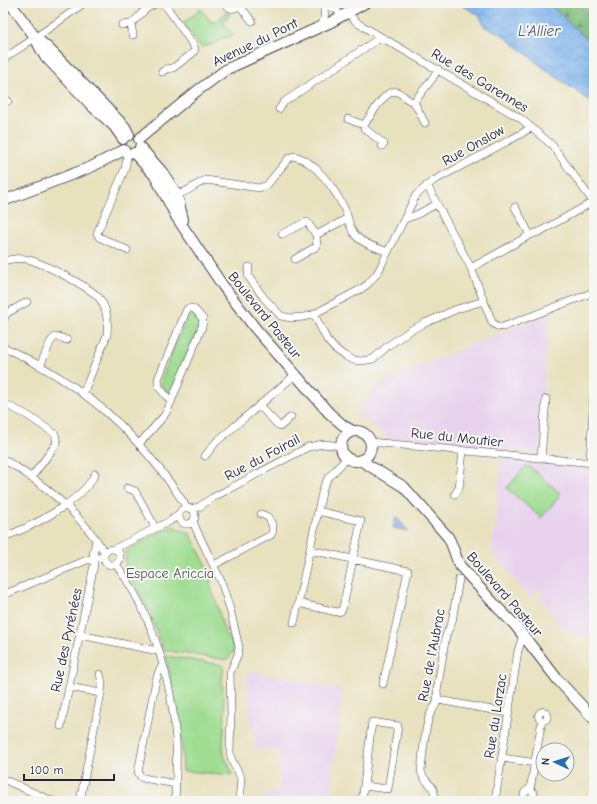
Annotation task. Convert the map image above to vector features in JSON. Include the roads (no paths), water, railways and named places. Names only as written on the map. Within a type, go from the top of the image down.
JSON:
[{"type":"main road","points":[[10,3],[35,37],[44,55],[93,107],[126,137]]},
{"type":"main road","name":"Avenue du Pont","points":[[3,201],[133,148],[197,91],[223,72],[244,60],[326,24],[366,3]]},
{"type":"main road","name":"Avenue du Pont","points":[[326,24],[351,16],[366,3]]},
{"type":"main road","points":[[134,135],[133,148],[122,145],[126,137],[134,135]]},
{"type":"main road","name":"Boulevard Pasteur","points":[[133,148],[163,173],[186,230],[201,255],[223,286],[295,375],[328,413],[344,426],[353,431]]},
{"type":"main road","name":"Boulevard Pasteur","points":[[328,413],[342,441]]},
{"type":"main road","points":[[353,431],[366,434],[371,446],[364,457],[356,461],[347,458],[342,451],[342,441],[353,431]]},
{"type":"main road","name":"Boulevard Pasteur","points":[[364,457],[380,472],[404,487],[429,515],[448,537],[452,544],[456,560],[460,566],[515,625],[558,680],[594,719]]},
{"type":"street","points":[[3,59],[49,29],[84,3]]},
{"type":"street","points":[[138,3],[146,10]]},
{"type":"street","points":[[122,25],[131,24],[155,4],[160,3],[166,6],[195,49],[194,53],[173,68],[166,69],[162,72]]},
{"type":"street","points":[[225,3],[231,9],[234,9],[240,4],[252,21]]},
{"type":"street","points":[[323,3],[336,10]]},
{"type":"street","points":[[323,3],[326,11],[324,19],[326,24]]},
{"type":"street","name":"Rue des Garennes","points":[[351,16],[359,24],[512,112],[552,146],[594,203]]},
{"type":"street","points":[[131,24],[133,36]]},
{"type":"street","points":[[279,109],[284,102],[381,37]]},
{"type":"street","points":[[414,102],[438,69]]},
{"type":"street","points":[[364,125],[388,93],[395,92],[399,93],[411,102],[414,102],[425,123]]},
{"type":"street","points":[[348,119],[364,125],[364,128],[384,144],[382,146]]},
{"type":"street","name":"Rue Onslow","points":[[249,267],[248,276],[264,298],[281,316],[291,318],[304,317],[314,314],[368,284],[378,272],[416,195],[427,185],[521,134],[531,127]]},
{"type":"street","points":[[126,250],[99,237],[97,233],[126,169],[133,148]]},
{"type":"street","points":[[172,196],[206,180],[259,188],[264,187],[268,185],[286,161],[294,156],[300,157],[324,177],[345,210],[350,226],[356,236],[388,252]]},
{"type":"street","points":[[427,185],[471,268],[492,322],[499,327],[503,327],[594,292]]},
{"type":"street","points":[[471,268],[530,235],[539,232],[594,203]]},
{"type":"street","points":[[405,219],[437,204]]},
{"type":"street","points":[[515,207],[530,235]]},
{"type":"street","points":[[316,235],[348,218]]},
{"type":"street","points":[[282,234],[306,222],[316,235],[317,246],[295,259]]},
{"type":"street","points":[[3,261],[13,258],[30,260],[86,287],[100,299],[105,309],[108,325],[107,335],[83,394]]},
{"type":"street","points":[[314,314],[327,340],[334,348],[353,360],[361,361],[373,358],[411,330],[425,323],[457,309],[484,301]]},
{"type":"street","points":[[3,321],[7,313],[27,302]]},
{"type":"street","points":[[139,444],[164,416],[171,402],[202,327],[203,319],[193,308],[187,309],[158,379],[159,387],[171,402]]},
{"type":"street","points":[[40,366],[51,341],[55,337],[67,340]]},
{"type":"street","points":[[3,347],[40,366],[83,394],[103,410],[139,444],[171,484],[191,513],[196,529],[214,564],[226,596],[238,647],[238,654],[231,669],[230,679],[230,752],[232,760],[241,775],[239,801]]},
{"type":"street","points":[[206,456],[216,442],[295,375]]},
{"type":"street","points":[[592,463],[594,391]]},
{"type":"street","points":[[541,458],[546,399]]},
{"type":"street","points":[[3,402],[27,415],[56,434],[57,443],[32,478]]},
{"type":"street","points":[[259,405],[278,425],[281,426],[291,417]]},
{"type":"street","name":"Rue du Foirail","points":[[191,513],[212,498],[308,447],[342,441]]},
{"type":"street","name":"Rue du Moutier","points":[[370,442],[592,463]]},
{"type":"street","points":[[455,494],[459,488],[463,451]]},
{"type":"street","points":[[294,623],[325,482],[347,458]]},
{"type":"street","points":[[3,459],[32,478],[65,505],[96,540],[110,565],[116,564]]},
{"type":"street","points":[[3,536],[34,524],[65,505],[92,480],[95,474]]},
{"type":"street","points":[[127,488],[136,491],[153,523],[154,529]]},
{"type":"street","points":[[117,552],[126,544],[170,521],[183,509],[191,513]]},
{"type":"street","points":[[298,603],[337,612],[341,611],[343,607],[361,521],[318,511]]},
{"type":"street","points":[[170,521],[189,524],[191,513]]},
{"type":"street","points":[[179,514],[179,519],[182,522]]},
{"type":"street","points":[[214,564],[271,535],[274,528],[273,525],[268,517],[261,514]]},
{"type":"street","name":"Rue des Pyrénées","points":[[60,726],[94,565],[93,559],[96,540]]},
{"type":"street","points":[[105,557],[109,549],[117,552]]},
{"type":"street","points":[[310,550],[408,571],[383,684]]},
{"type":"street","points":[[116,564],[119,560],[117,552]]},
{"type":"street","points":[[3,595],[87,560],[105,557]]},
{"type":"street","points":[[116,564],[140,604],[158,651],[171,699],[175,728],[175,801]]},
{"type":"street","name":"Rue de l'Aubrac","points":[[434,801],[435,793],[433,788],[422,775],[421,771],[429,716],[438,700],[437,691],[446,635],[452,622],[459,579]]},
{"type":"street","points":[[80,635],[158,651]]},
{"type":"street","name":"Rue du Larzac","points":[[495,801],[518,651],[523,636]]},
{"type":"street","points":[[162,666],[156,680],[138,772],[143,778],[176,784]]},
{"type":"street","points":[[80,801],[102,683],[100,674]]},
{"type":"street","points":[[69,687],[100,693]]},
{"type":"street","points":[[438,700],[509,713]]},
{"type":"street","points":[[530,790],[542,720]]},
{"type":"street","points":[[362,801],[372,722],[398,726],[388,789],[364,786]]},
{"type":"street","points":[[502,758],[534,763]]},
{"type":"street","points":[[3,778],[47,800]]},
{"type":"water","name":"L'Allier","points":[[458,3],[548,3],[594,46],[594,104],[549,72],[500,33],[485,27],[479,15]]},
{"type":"water","points":[[396,517],[408,531],[393,528]]},
{"type":"park label","name":"Espace Ariccia","points":[[170,573]]}]
